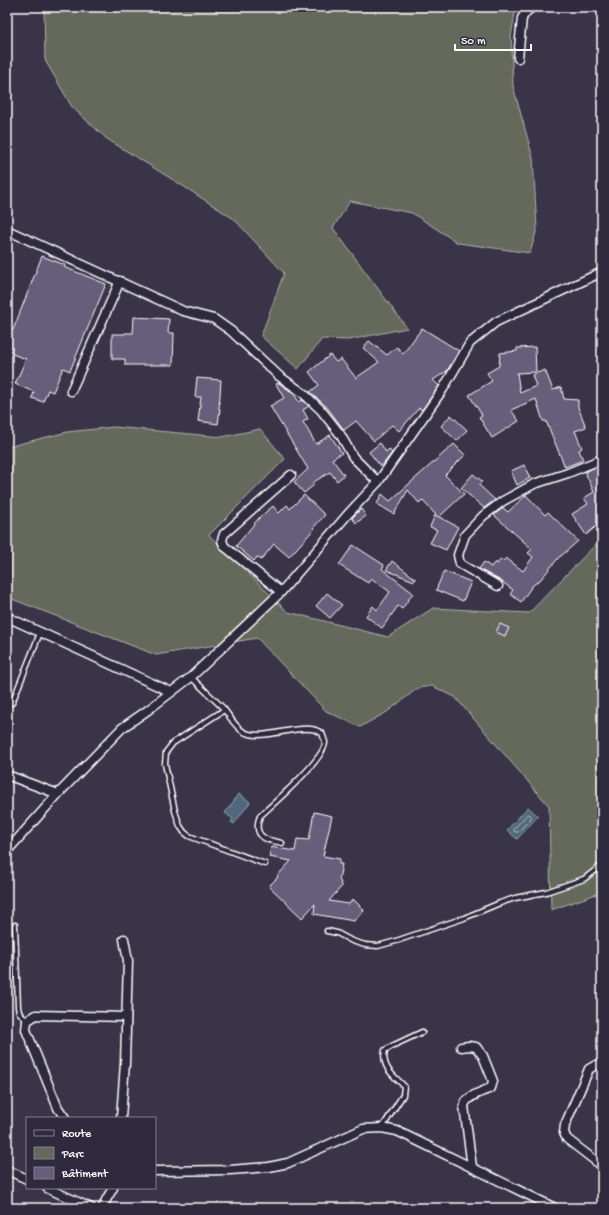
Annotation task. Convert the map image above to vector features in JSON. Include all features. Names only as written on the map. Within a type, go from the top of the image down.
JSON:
[{"type":"street","points":[[518,58],[522,18],[527,11],[533,7]]},
{"type":"street","points":[[7,230],[183,311],[214,319],[231,331],[278,376],[303,393],[321,410],[340,434],[353,457],[378,482]]},
{"type":"street","points":[[7,851],[58,794],[122,728],[191,677],[281,592],[348,514],[378,482],[443,389],[470,343],[496,322],[602,272]]},
{"type":"street","points":[[71,391],[120,281]]},
{"type":"street","points":[[498,586],[460,564],[458,555],[465,535],[483,516],[503,501],[534,484],[568,473],[602,459]]},
{"type":"street","points":[[281,592],[224,546],[222,540],[224,534],[291,475]]},
{"type":"street","points":[[7,617],[171,692]]},
{"type":"street","points":[[7,775],[58,794]]},
{"type":"street","points":[[121,1117],[125,1063],[128,961],[124,939]]},
{"type":"street","points":[[64,1117],[58,1108],[26,1030],[27,1021],[36,1015],[126,1017]]},
{"type":"street","points":[[461,1047],[469,1046],[476,1048],[483,1056],[493,1081],[491,1088],[469,1098],[465,1102],[464,1106],[472,1167]]},
{"type":"street","points":[[602,1064],[596,1065],[589,1069],[565,1125],[564,1132],[567,1139],[602,1166]]},
{"type":"street","points":[[156,1171],[230,1170],[268,1167],[288,1163],[363,1128],[382,1128],[397,1131],[555,1208]]},
{"type":"street","points":[[7,1170],[26,1179]]},
{"type":"street","points":[[49,1189],[91,1208]]},
{"type":"street","points":[[103,1208],[112,1189]]},
{"type":"lane","points":[[12,703],[40,633]]},
{"type":"lane","points":[[191,677],[224,710],[237,726],[245,732],[256,734],[277,733],[306,728],[322,733],[325,742],[322,750],[311,766],[260,816],[258,821],[258,831],[263,837],[282,843]]},
{"type":"lane","points":[[224,710],[173,743],[166,752],[165,764],[175,811],[180,826],[184,832],[194,839],[265,864]]},
{"type":"lane","points":[[328,931],[337,933],[352,941],[365,945],[378,946],[464,918],[515,898],[546,892],[584,879],[602,864]]},
{"type":"lane","points":[[15,925],[18,1007],[19,1012],[27,1021]]},
{"type":"lane","points":[[382,1128],[402,1094],[404,1086],[388,1071],[384,1057],[385,1050],[422,1032]]},
{"type":"green space","points":[[44,7],[516,7],[511,36],[513,86],[533,158],[537,229],[530,253],[458,243],[412,213],[350,201],[333,228],[407,328],[348,340],[322,339],[298,369],[261,336],[284,273],[234,219],[107,139],[72,107],[45,60]]},
{"type":"green space","points":[[114,427],[222,437],[260,429],[285,459],[209,535],[288,612],[388,637],[433,608],[529,613],[602,538],[602,892],[551,910],[549,806],[455,697],[432,686],[418,688],[387,712],[360,727],[326,711],[257,638],[156,655],[7,597],[7,447],[67,432]]},
{"type":"water","points":[[239,794],[250,802],[234,824],[231,822],[233,819],[225,813]]},
{"type":"water","points":[[528,807],[538,816],[517,839],[507,830]]},
{"type":"building","points":[[42,256],[65,265],[64,267],[106,284],[70,371],[63,368],[53,392],[48,390],[43,402],[32,398],[34,392],[15,384],[26,359],[7,352],[7,328],[13,330]]},
{"type":"building","points":[[134,317],[169,319],[168,333],[174,333],[173,365],[125,365],[125,359],[112,359],[112,334],[133,333]]},
{"type":"building","points":[[422,328],[459,351],[447,371],[433,380],[439,386],[422,410],[419,408],[399,431],[392,425],[374,441],[356,421],[344,430],[327,407],[310,392],[319,385],[309,372],[330,355],[336,362],[341,359],[356,378],[379,362],[363,348],[369,341],[387,355],[397,347],[403,354]]},
{"type":"building","points":[[535,347],[536,372],[517,373],[520,393],[536,386],[532,375],[545,370],[553,390],[561,387],[564,399],[578,400],[578,407],[586,427],[575,431],[582,448],[579,450],[583,460],[565,467],[546,421],[543,421],[536,399],[511,410],[519,421],[492,438],[479,417],[482,415],[469,395],[492,381],[487,373],[499,366],[500,353],[517,351],[517,348]]},
{"type":"building","points":[[197,378],[221,380],[218,424],[198,421],[201,397],[195,397]]},
{"type":"building","points":[[279,383],[293,393],[299,402],[302,400],[309,406],[303,410],[308,419],[303,422],[316,444],[330,435],[342,453],[332,459],[344,475],[337,481],[330,472],[312,483],[314,485],[304,493],[294,482],[308,469],[270,406],[284,398],[276,384]]},
{"type":"building","points":[[451,415],[467,430],[457,441],[441,426]]},
{"type":"building","points":[[380,443],[386,452],[389,449],[392,453],[381,467],[369,452]]},
{"type":"building","points":[[454,444],[465,455],[445,475],[464,494],[439,517],[458,527],[446,550],[430,543],[437,530],[430,527],[435,515],[438,517],[422,500],[419,503],[408,490],[394,514],[377,504],[382,494],[390,501]]},
{"type":"building","points":[[524,465],[530,478],[517,485],[511,471]]},
{"type":"building","points":[[598,466],[602,475],[602,521],[586,535],[572,514],[588,504],[584,498],[594,492],[585,472]]},
{"type":"building","points":[[473,474],[482,481],[479,485],[495,500],[484,508],[461,488]]},
{"type":"building","points":[[304,495],[325,515],[289,557],[274,544],[261,560],[257,557],[254,561],[236,546],[259,518],[273,506],[279,513],[287,505],[290,509]]},
{"type":"building","points":[[526,495],[545,515],[548,512],[578,541],[560,556],[541,579],[532,586],[521,602],[510,594],[513,590],[501,581],[479,569],[484,562],[491,567],[495,562],[497,564],[501,559],[503,561],[506,558],[523,571],[533,557],[528,553],[532,549],[494,515],[503,508],[508,512]]},
{"type":"building","points":[[361,509],[366,516],[356,523],[352,518]]},
{"type":"building","points":[[353,545],[384,565],[382,569],[413,593],[402,609],[398,606],[382,628],[366,616],[373,606],[377,610],[390,592],[371,578],[368,583],[339,565]]},
{"type":"building","points":[[392,561],[416,579],[414,581],[386,570]]},
{"type":"building","points":[[444,571],[471,582],[463,601],[436,590]]},
{"type":"building","points":[[327,593],[342,605],[330,618],[316,606]]},
{"type":"building","points":[[500,624],[509,628],[505,636],[496,632]]},
{"type":"building","points":[[314,812],[332,816],[323,856],[340,859],[339,864],[342,864],[339,880],[342,886],[329,901],[349,904],[353,899],[364,910],[354,921],[314,914],[315,904],[302,918],[269,886],[291,861],[269,857],[271,847],[295,851],[297,839],[309,840]]}]
